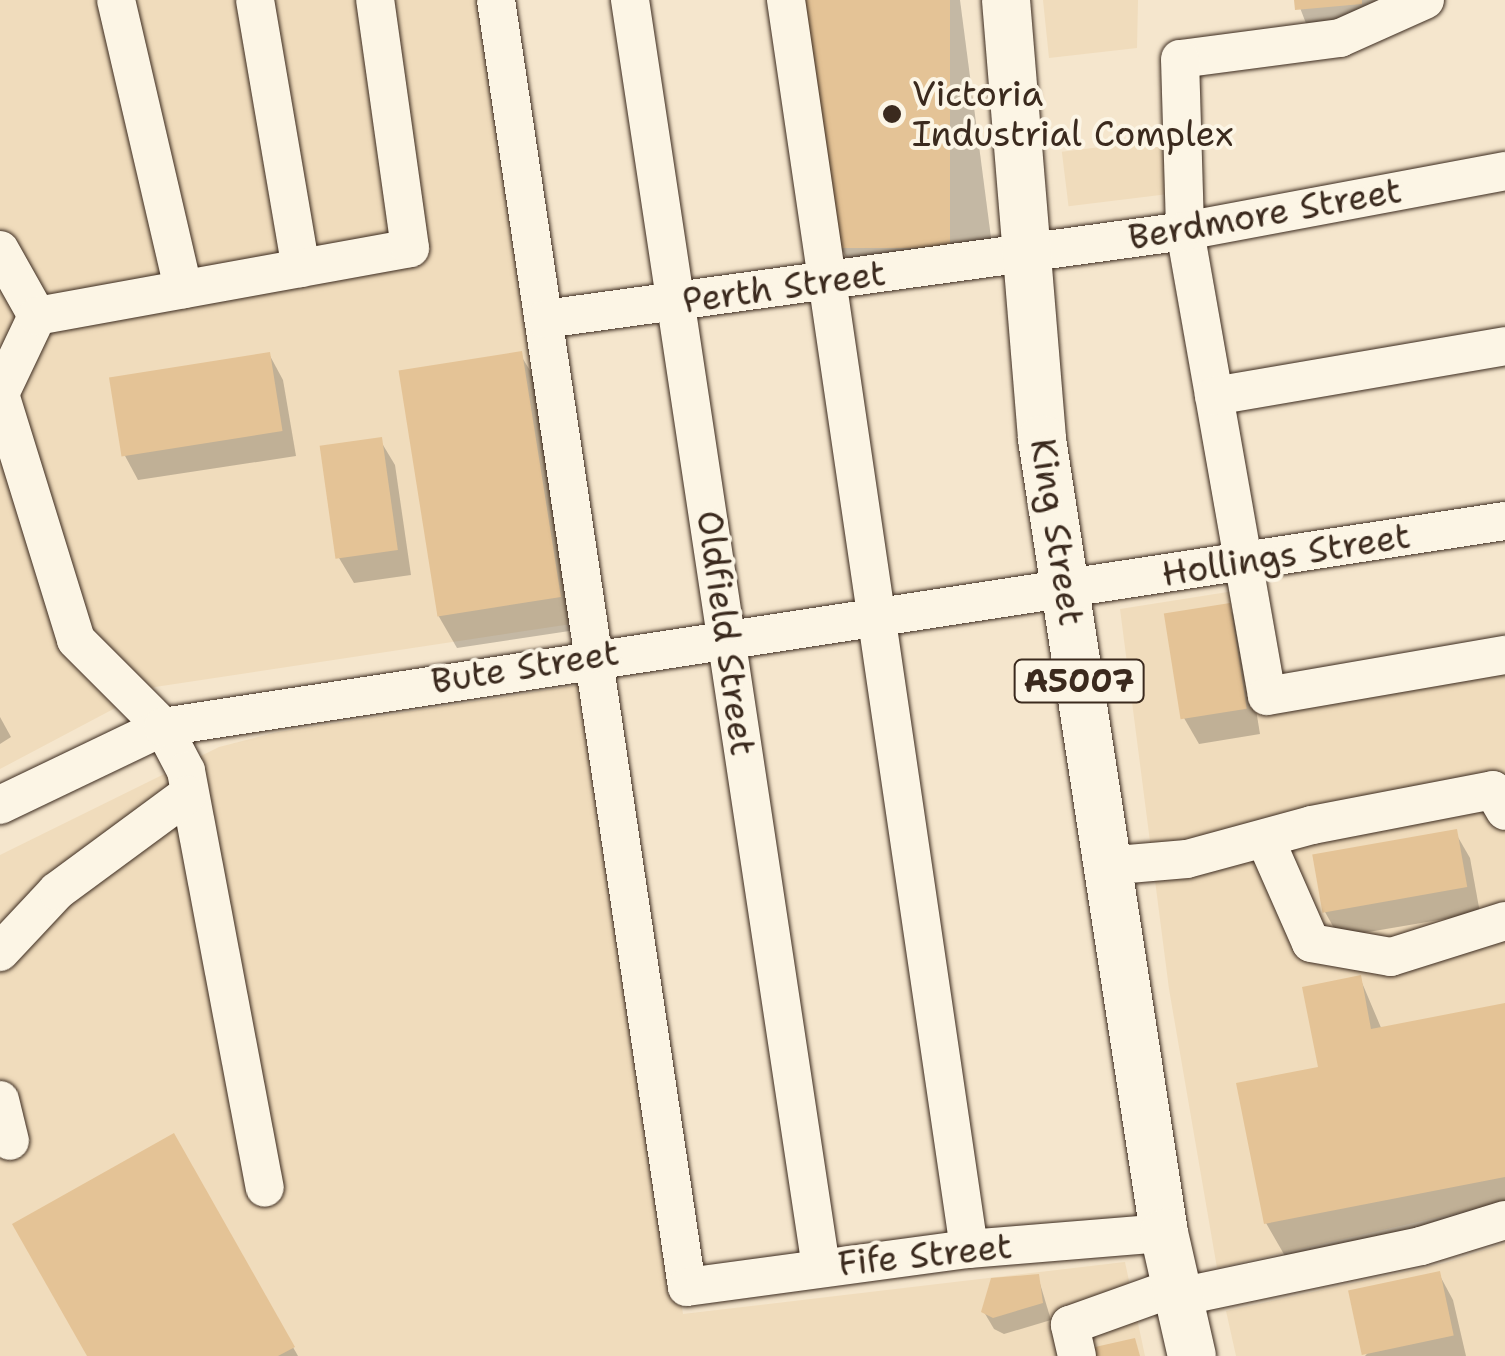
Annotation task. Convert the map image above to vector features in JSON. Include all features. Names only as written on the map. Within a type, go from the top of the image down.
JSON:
[{"type":"main road","name":"King Street","points":[[1006,0],[1042,440],[1164,1233],[1192,1356]]},
{"type":"street","points":[[116,0],[183,289]]},
{"type":"street","points":[[255,0],[301,268]]},
{"type":"street","points":[[37,316],[410,248],[375,0]]},
{"type":"street","points":[[496,0],[597,656]]},
{"type":"street","name":"Oldfield Street","points":[[630,0],[821,1267]]},
{"type":"street","points":[[786,0],[969,1249]]},
{"type":"street","points":[[1426,0],[1340,38],[1180,59],[1185,231],[1267,696],[1505,655]]},
{"type":"street","name":"Berdmore Street","points":[[1024,253],[1185,231],[1505,171]]},
{"type":"street","points":[[0,250],[37,316]]},
{"type":"street","name":"Perth Street","points":[[545,320],[1024,253]]},
{"type":"street","points":[[37,316],[0,394],[76,640],[163,728],[186,771],[187,795],[264,1188]]},
{"type":"street","points":[[1214,396],[1505,346]]},
{"type":"street","name":"Hollings Street","points":[[1066,590],[1505,520]]},
{"type":"street","name":"Bute Street","points":[[0,805],[163,728],[597,656],[1066,590]]},
{"type":"street","name":"Fife Street","points":[[597,656],[687,1287],[969,1249],[1164,1233]]},
{"type":"street","points":[[1105,866],[1187,859],[1266,841],[1312,825],[1493,790],[1505,811]]},
{"type":"street","points":[[0,952],[57,891],[187,795]]},
{"type":"street","points":[[1266,841],[1311,943],[1392,958],[1505,921]]},
{"type":"street","points":[[0,1100],[10,1142]]},
{"type":"street","points":[[1078,1356],[1070,1326],[1178,1292],[1421,1246],[1505,1220]]},
{"type":"shaded area","points":[[0,0],[483,0],[578,623],[155,687],[0,769]]},
{"type":"shaded area","points":[[1043,0],[1138,0],[1137,48],[1049,58]]},
{"type":"shaded area","points":[[1174,138],[1181,193],[1069,206],[1062,152]]},
{"type":"shaded area","points":[[1234,591],[1254,707],[1505,667],[1505,1202],[1217,1268],[1169,989],[1120,609]]},
{"type":"shaded area","points":[[585,684],[683,1314],[1125,1262],[1145,1356],[0,1356],[0,855],[219,747],[278,732]]},
{"type":"shaded area","points":[[1505,1243],[1505,1356],[1236,1356],[1226,1311],[1445,1263]]},
{"type":"building","name":"Victoria Industrial Complex","points":[[803,0],[950,0],[950,248],[803,248]]},
{"type":"building","points":[[1294,0],[1362,0],[1362,4],[1295,10]]},
{"type":"building","points":[[522,351],[561,597],[437,616],[399,371]]},
{"type":"building","points":[[270,352],[283,431],[122,457],[109,377]]},
{"type":"building","points":[[382,437],[398,550],[335,559],[320,446]]},
{"type":"building","points":[[1230,603],[1247,709],[1181,719],[1164,613]]},
{"type":"building","points":[[1457,829],[1467,887],[1322,913],[1312,855]]},
{"type":"building","points":[[1361,975],[1371,1029],[1505,1003],[1505,1177],[1264,1224],[1236,1083],[1318,1067],[1302,987]]},
{"type":"building","points":[[174,1133],[295,1347],[278,1356],[87,1356],[12,1224]]},
{"type":"building","points":[[1440,1271],[1454,1336],[1362,1355],[1348,1291]]},
{"type":"building","points":[[1039,1274],[1043,1303],[993,1318],[981,1312],[991,1278]]},
{"type":"building","points":[[1135,1338],[1140,1356],[1064,1356],[1064,1354]]},
{"type":"place","name":"Victoria Industrial Complex","points":[[892,114]]}]
